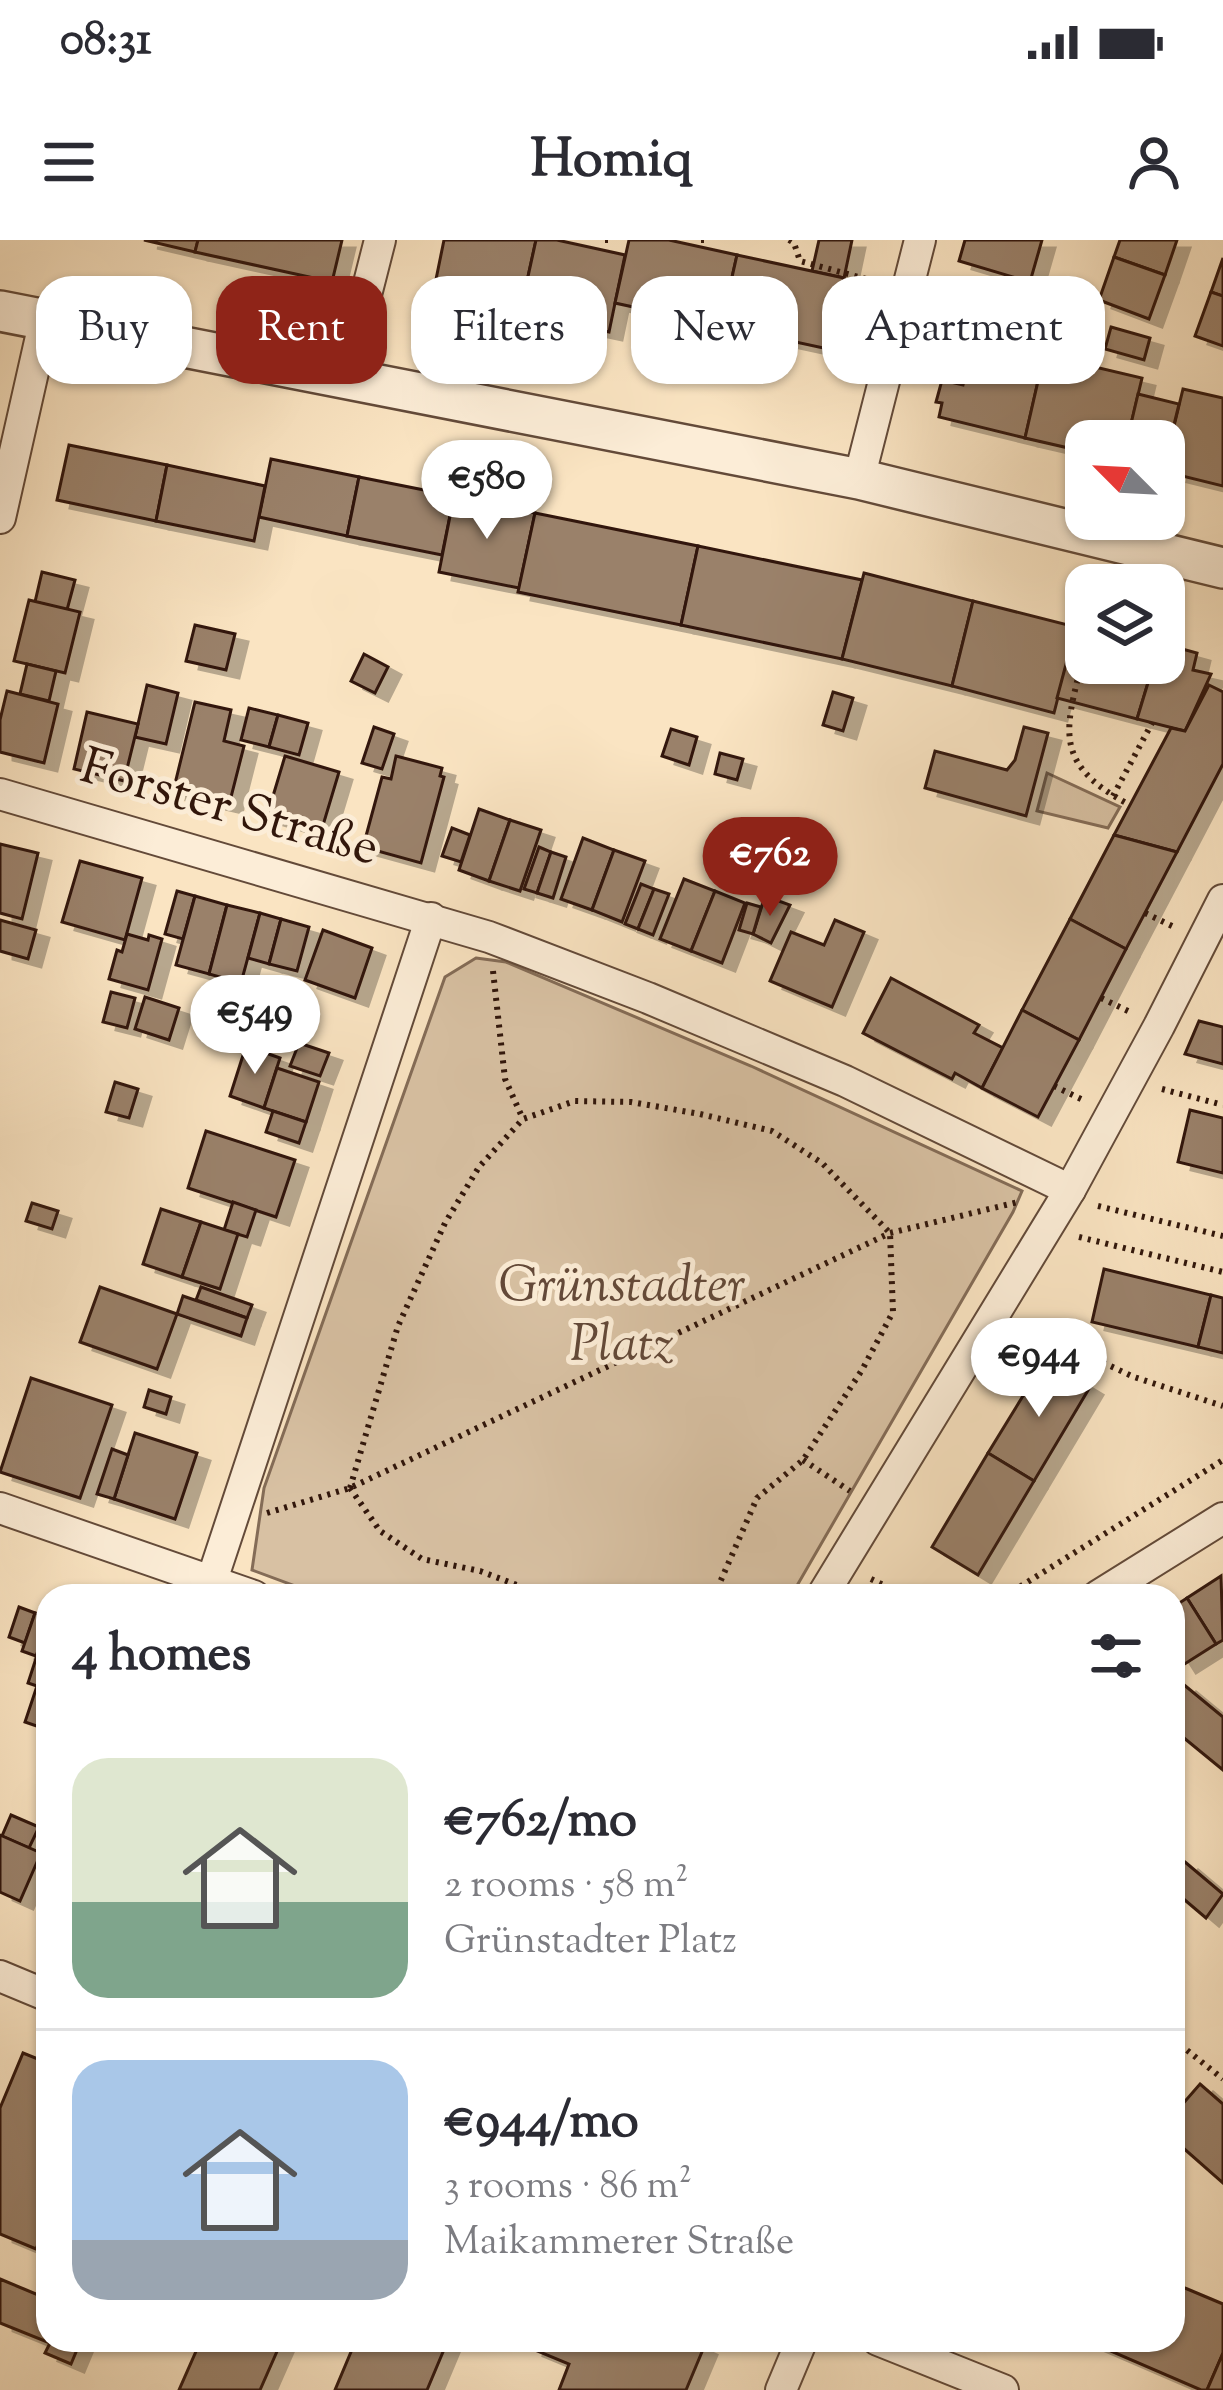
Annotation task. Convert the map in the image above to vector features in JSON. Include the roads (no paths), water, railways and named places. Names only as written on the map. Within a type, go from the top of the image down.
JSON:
[{"type":"street","points":[[371,276],[380,240]]},
{"type":"street","points":[[859,479],[920,240]]},
{"type":"street","points":[[0,311],[36,318]]},
{"type":"street","points":[[0,518],[36,360]]},
{"type":"street","points":[[380,384],[859,479],[1223,568]]},
{"type":"street","name":"Forster Straße","points":[[0,794],[431,918]]},
{"type":"street","points":[[829,1584],[1068,1194],[1223,900]]},
{"type":"street","points":[[212,1580],[431,918],[648,998],[845,1081],[1068,1194]]},
{"type":"street","points":[[0,1508],[222,1584]]},
{"type":"street","points":[[1117,1584],[1223,1518]]},
{"type":"street","points":[[0,1976],[36,1991]]},
{"type":"street","points":[[781,2390],[797,2352]]},
{"type":"street","points":[[908,2352],[1003,2390]]},
{"type":"park label","name":"Grünstadter Platz","points":[[622,1316]]}]
